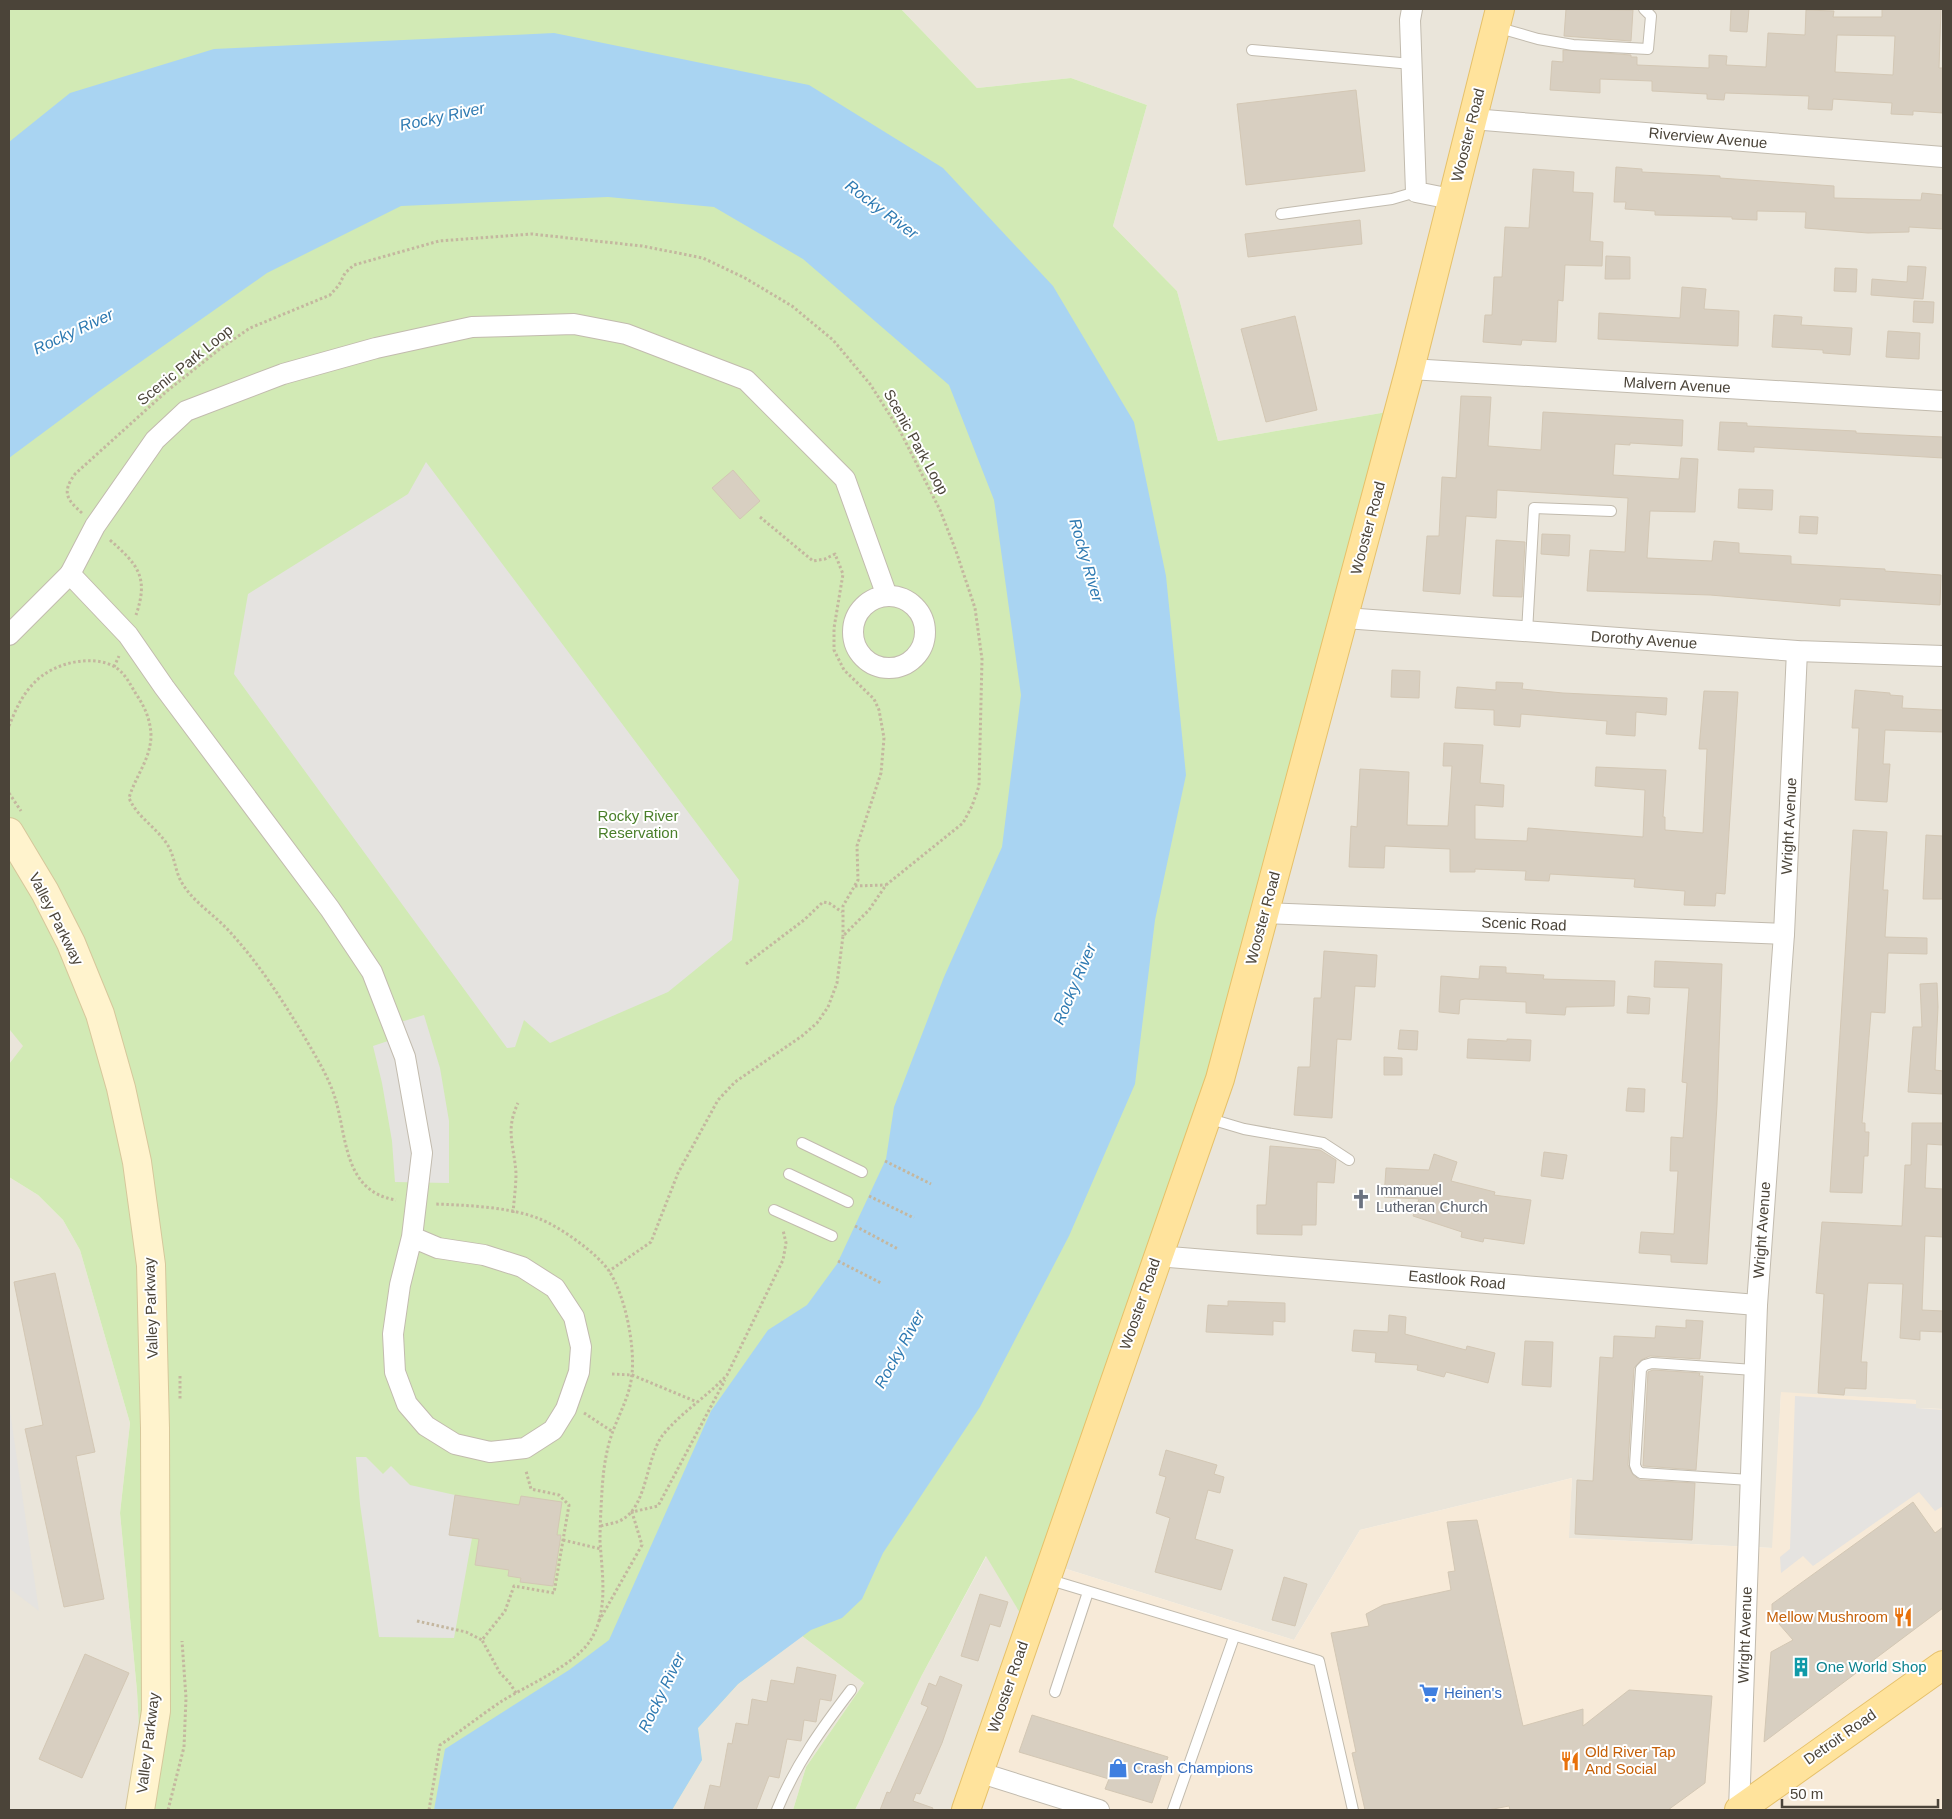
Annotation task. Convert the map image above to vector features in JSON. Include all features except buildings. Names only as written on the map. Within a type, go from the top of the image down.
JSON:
[{"type":"main road","name":"Wooster Road","points":[[966,1810],[1220,1079],[1345,618],[1410,369],[1497,18]]},
{"type":"main road","name":"Detroit Road","points":[[1739,1810],[1943,1665]]},
{"type":"street","points":[[1412,9],[1410,20],[1416,192],[1451,199]]},
{"type":"street","name":"Riverview Avenue","points":[[1472,119],[1943,157]]},
{"type":"street","points":[[9,635],[70,574],[95,526],[155,440],[186,411],[283,374],[376,348],[472,328],[574,324],[626,334],[746,380],[845,480],[887,596]]},
{"type":"street","name":"Malvern Avenue","points":[[1410,369],[1943,401]]},
{"type":"street","points":[[70,574],[128,635],[164,687],[330,909],[372,972],[405,1057],[422,1153],[412,1237],[400,1285],[393,1334],[395,1372],[407,1404],[426,1426],[455,1444],[490,1452],[525,1448],[553,1430],[569,1402],[579,1372],[581,1347],[574,1317],[554,1288],[522,1267],[484,1255],[438,1248],[412,1237]]},
{"type":"street","name":"Dorothy Avenue","points":[[1345,618],[1797,651],[1943,656]]},
{"type":"street","name":"Wright Avenue","points":[[1739,1810],[1757,1305],[1784,934],[1797,651]]},
{"type":"street","name":"Valley Parkway","points":[[9,832],[45,892],[71,944],[100,1014],[122,1088],[137,1162],[150,1256],[155,1428],[156,1711],[140,1810]]},
{"type":"street","name":"Scenic Road","points":[[1264,913],[1784,934]]},
{"type":"street","name":"Eastlook Road","points":[[1157,1256],[1757,1305]]},
{"type":"street","points":[[978,1772],[1099,1810]]},
{"type":"lane","points":[[1497,18],[1538,39],[1574,45],[1648,49],[1651,16],[1644,9]]},
{"type":"lane","points":[[1252,50],[1412,64]]},
{"type":"lane","points":[[1281,214],[1392,199],[1416,192]]},
{"type":"lane","points":[[1527,632],[1534,508],[1611,512]]},
{"type":"lane","points":[[1206,1117],[1244,1129],[1324,1143],[1349,1160]]},
{"type":"lane","points":[[802,1143],[862,1172]]},
{"type":"lane","points":[[789,1174],[848,1202]]},
{"type":"lane","points":[[774,1210],[832,1236]]},
{"type":"lane","points":[[1750,1480],[1642,1473],[1637,1470],[1635,1465],[1641,1369],[1645,1365],[1652,1363],[1754,1370]]},
{"type":"lane","points":[[1046,1579],[1319,1661],[1353,1810]]},
{"type":"lane","points":[[1055,1692],[1088,1592]]},
{"type":"lane","points":[[1173,1810],[1234,1637]]},
{"type":"lane","points":[[777,1810],[786,1786],[817,1733],[851,1690]]},
{"type":"path","name":"Scenic Park Loop","points":[[86,517],[70,504],[66,494],[68,484],[75,474],[167,391],[221,348],[250,328],[330,295],[340,285],[345,273],[354,265],[439,241],[532,234],[642,246],[703,258],[745,278],[792,306],[833,340],[870,384],[900,431],[940,510],[976,608],[982,659],[981,738],[977,793],[963,824],[886,885],[868,910],[843,936]]},
{"type":"path","points":[[609,1271],[651,1242],[678,1173],[718,1100],[735,1082],[802,1036],[817,1023],[828,1007],[837,983],[843,936],[842,913],[846,899],[859,873],[857,852],[860,836],[881,773],[884,738],[879,710],[866,690],[844,670],[834,650],[834,628],[843,574],[835,554],[825,559],[812,561],[760,517]]},
{"type":"path","points":[[104,534],[131,559],[139,573],[143,588],[134,620]]},
{"type":"path","points":[[9,726],[16,710],[34,683],[48,671],[61,664],[76,662],[102,663],[114,667],[126,676],[150,720],[151,738],[147,756],[129,798],[133,808],[168,845],[182,883],[200,905],[229,931],[268,978],[300,1029],[328,1076],[336,1102],[342,1137],[356,1173],[369,1189],[383,1198],[416,1203],[468,1206],[538,1218],[571,1235],[609,1271],[624,1308],[630,1333],[632,1375],[627,1399],[613,1432],[602,1490],[601,1549],[604,1589],[598,1622]]},
{"type":"path","points":[[854,886],[886,885]]},
{"type":"path","points":[[746,964],[804,920],[822,902],[829,903],[842,913]]},
{"type":"path","points":[[513,1213],[516,1173],[510,1131],[511,1117],[518,1103]]},
{"type":"path","points":[[885,1161],[930,1184]]},
{"type":"path","points":[[869,1196],[914,1218]]},
{"type":"path","points":[[855,1226],[898,1249]]},
{"type":"path","points":[[632,1512],[658,1506],[727,1375],[783,1260],[786,1243],[782,1227]]},
{"type":"path","points":[[838,1261],[881,1283]]},
{"type":"path","points":[[612,1374],[632,1375],[697,1402]]},
{"type":"path","points":[[601,1526],[622,1520],[632,1512],[638,1502],[651,1461],[661,1439],[674,1422],[727,1375]]},
{"type":"path","points":[[569,1402],[613,1432]]},
{"type":"path","points":[[482,1640],[505,1611],[514,1586],[554,1593],[569,1505],[559,1495],[531,1489],[526,1471]]},
{"type":"path","points":[[429,1810],[440,1745],[516,1693],[572,1659],[589,1642],[598,1622],[642,1545],[632,1512]]},
{"type":"path","points":[[563,1540],[601,1549]]},
{"type":"path","points":[[417,1621],[466,1632],[482,1640],[500,1673],[516,1693]]},
{"type":"shaded area","points":[[901,9],[1490,9],[1387,412],[1218,441],[1177,291],[1113,226],[1147,105],[1071,78],[977,88]]},
{"type":"shaded area","points":[[1505,9],[1943,9],[1943,1409],[1916,1408],[1916,1400],[1781,1393],[1773,1548],[1568,1538],[1572,1478],[1360,1530],[1294,1640],[1060,1567]]},
{"type":"shaded area","points":[[426,462],[739,880],[732,940],[668,992],[550,1043],[524,1020],[515,1047],[507,1048],[234,674],[248,594],[408,494]]},
{"type":"shaded area","points":[[424,1015],[440,1068],[449,1121],[449,1183],[395,1182],[392,1141],[382,1083],[373,1046],[388,1041],[384,1027]]},
{"type":"shaded area","points":[[9,1029],[24,1046],[9,1064]]},
{"type":"shaded area","points":[[9,1177],[38,1195],[63,1220],[80,1250],[130,1423],[120,1513],[137,1691],[142,1787],[132,1810],[9,1810]]},
{"type":"shaded area","points":[[1781,1392],[1916,1400],[1916,1408],[1943,1409],[1943,1810],[979,1810],[1060,1567],[1294,1640],[1360,1530],[1572,1478],[1569,1538],[1772,1548]]},
{"type":"shaded area","points":[[1795,1396],[1916,1404],[1916,1408],[1943,1410],[1943,1506],[1935,1511],[1919,1492],[1813,1566],[1803,1556],[1781,1573],[1780,1557],[1790,1549]]},
{"type":"shaded area","points":[[9,1404],[39,1611],[9,1588]]},
{"type":"shaded area","points":[[356,1457],[366,1457],[383,1474],[391,1466],[410,1485],[455,1495],[449,1535],[472,1538],[454,1638],[379,1637],[360,1504]]},
{"type":"shaded area","points":[[987,1555],[1027,1625],[963,1810],[855,1810],[922,1675]]},
{"type":"shaded area","points":[[802,1636],[864,1683],[806,1767],[793,1810],[672,1810],[702,1760],[698,1728],[738,1684]]},
{"type":"green space","name":"Rocky River Reservation","points":[[9,9],[901,9],[977,88],[1071,78],[1147,105],[1113,226],[1177,291],[1218,441],[1387,412],[1230,1055],[1027,1625],[986,1556],[922,1675],[855,1810],[793,1810],[806,1767],[864,1683],[802,1636],[738,1684],[698,1728],[702,1760],[672,1810],[132,1810],[142,1787],[137,1691],[120,1513],[130,1423],[80,1250],[63,1220],[38,1195],[9,1177],[9,1064],[23,1046],[9,1029]]},
{"type":"water","name":"Rocky River","points":[[554,33],[809,85],[943,168],[1053,286],[1134,422],[1166,576],[1186,775],[1155,920],[1135,1084],[1069,1236],[980,1407],[883,1553],[862,1599],[842,1618],[811,1630],[738,1684],[698,1728],[702,1760],[672,1810],[434,1810],[445,1749],[569,1670],[609,1640],[711,1411],[768,1330],[807,1305],[837,1264],[886,1159],[894,1107],[944,977],[1002,847],[1021,695],[994,500],[949,385],[803,259],[714,207],[608,197],[401,206],[267,273],[102,389],[9,458],[9,142],[70,93],[214,49]]},
{"type":"place","name":"Immanuel Lutheran Church","points":[[1361,1199]]},
{"type":"place","name":"Mellow Mushroom","points":[[1903,1617]]},
{"type":"place","name":"One World Shop","points":[[1801,1667]]},
{"type":"place","name":"Heinen's","points":[[1429,1693]]},
{"type":"place","name":"Old River Tap And Social","points":[[1570,1761]]},
{"type":"place","name":"Crash Champions","points":[[1118,1768]]}]
